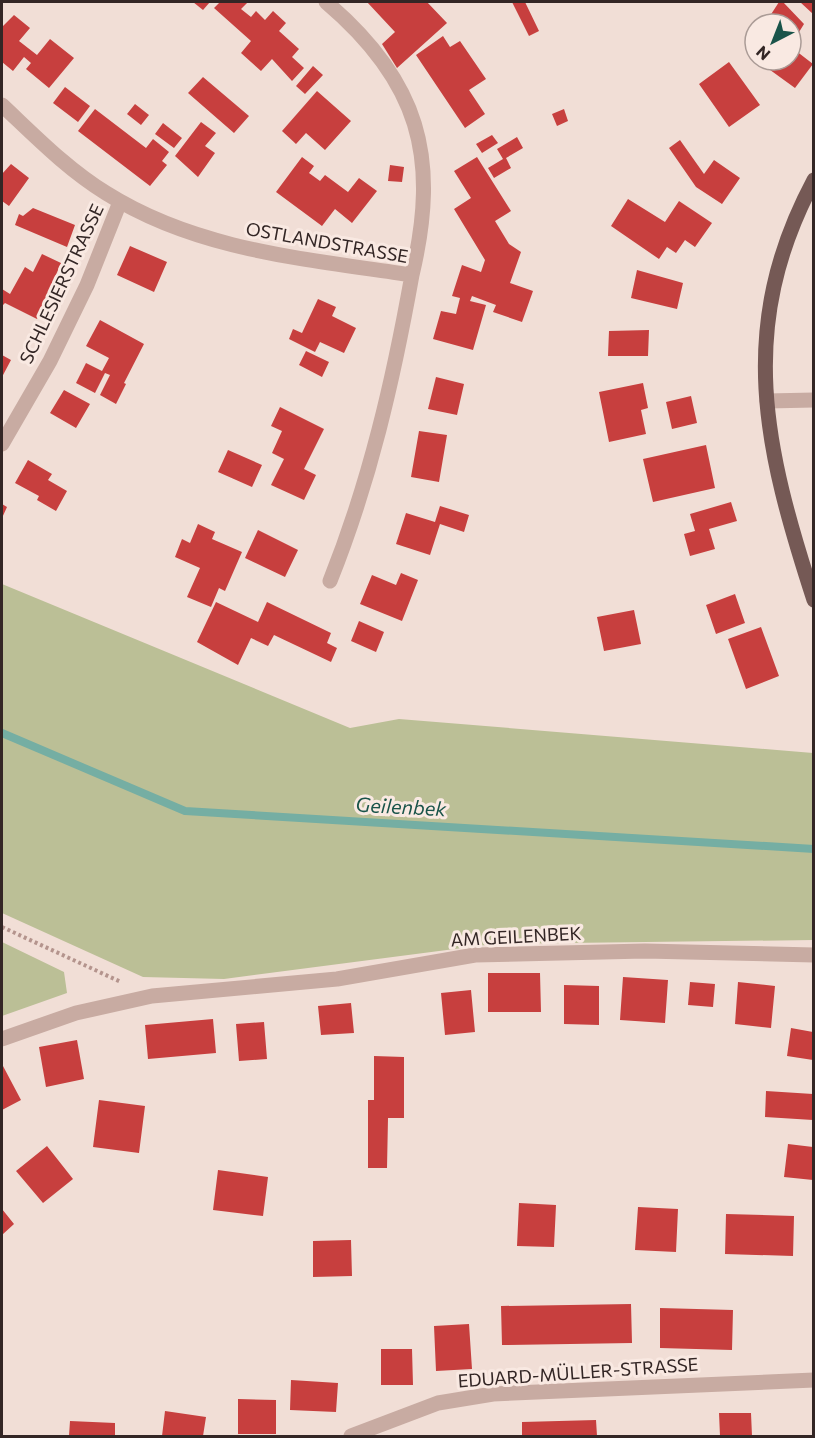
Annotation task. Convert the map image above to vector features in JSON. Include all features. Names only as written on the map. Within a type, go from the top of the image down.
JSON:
[{"type":"main road","points":[[813,180],[786,238],[767,310],[767,401],[785,512],[813,600]]},
{"type":"street","points":[[326,2],[359,29],[384,59],[414,120],[424,171],[426,198],[421,238],[412,275]]},
{"type":"street","name":"OSTLANDSTRASSE","points":[[2,105],[82,177],[120,202],[198,237],[254,251],[412,275],[384,417],[355,518],[330,581]]},
{"type":"street","name":"SCHLESIERSTRASSE","points":[[2,444],[50,361],[87,285],[120,202]]},
{"type":"street","points":[[767,401],[813,400]]},
{"type":"street","name":"AM GEILENBEK","points":[[2,1039],[76,1013],[152,996],[337,979],[475,955],[645,951],[813,955]]},
{"type":"street","name":"EDUARD-MÜLLER-STRASSE","points":[[351,1437],[438,1403],[474,1396],[813,1380]]},
{"type":"path","points":[[2,927],[152,996]]},
{"type":"green space","points":[[2,584],[350,728],[399,719],[813,753],[813,940],[493,944],[224,979],[143,977],[2,913]]},
{"type":"green space","points":[[2,942],[64,972],[67,993],[2,1016]]},
{"type":"building","points":[[193,2],[210,2],[203,10]]},
{"type":"building","points":[[220,2],[248,2],[241,9],[251,17],[256,11],[265,20],[273,11],[286,23],[279,31],[299,49],[292,57],[304,68],[292,81],[272,59],[261,71],[241,53],[251,41],[214,8]]},
{"type":"building","points":[[367,2],[427,2],[447,23],[397,68],[382,44],[395,32]]},
{"type":"building","points":[[512,2],[525,2],[539,31],[529,36]]},
{"type":"building","points":[[779,2],[783,2],[793,12],[773,12]]},
{"type":"building","points":[[800,2],[813,2],[813,14]]},
{"type":"building","points":[[14,15],[30,28],[19,41],[37,55],[50,39],[74,58],[49,88],[26,69],[31,63],[24,57],[13,71],[2,62],[2,27]]},
{"type":"building","points":[[443,36],[450,47],[460,41],[486,79],[469,90],[485,114],[465,128],[416,55]]},
{"type":"building","points":[[803,56],[813,64],[795,88],[773,72],[803,72]]},
{"type":"building","points":[[729,62],[760,105],[729,127],[699,84]]},
{"type":"building","points":[[313,66],[323,75],[305,94],[296,86]]},
{"type":"building","points":[[203,77],[249,116],[234,133],[188,93]]},
{"type":"building","points":[[65,87],[90,106],[78,122],[53,103]]},
{"type":"building","points":[[317,91],[351,121],[325,150],[306,133],[296,144],[282,131]]},
{"type":"building","points":[[135,104],[149,115],[141,125],[127,114]]},
{"type":"building","points":[[95,109],[146,148],[153,139],[169,152],[162,161],[167,165],[150,186],[78,131]]},
{"type":"building","points":[[564,109],[568,121],[557,126],[552,114]]},
{"type":"building","points":[[201,122],[216,133],[205,146],[215,153],[198,177],[175,156]]},
{"type":"building","points":[[163,123],[182,138],[174,148],[155,134]]},
{"type":"building","points":[[492,135],[498,143],[482,153],[476,144]]},
{"type":"building","points":[[517,137],[523,148],[506,158],[511,168],[494,178],[488,168],[503,159],[497,149]]},
{"type":"building","points":[[680,140],[704,174],[714,160],[740,178],[722,204],[696,187],[669,148]]},
{"type":"building","points":[[302,157],[314,166],[309,173],[320,181],[325,175],[348,192],[359,178],[377,191],[352,223],[335,209],[322,226],[276,192]]},
{"type":"building","points":[[477,157],[511,211],[495,221],[509,244],[521,252],[510,283],[533,291],[522,322],[493,312],[496,305],[472,296],[470,301],[486,305],[473,350],[433,339],[441,311],[456,314],[460,298],[452,296],[462,265],[481,272],[485,260],[454,209],[471,198],[454,171]]},
{"type":"building","points":[[11,164],[29,178],[9,206],[2,201],[2,174]]},
{"type":"building","points":[[390,165],[404,167],[402,182],[388,181]]},
{"type":"building","points":[[628,199],[665,222],[679,201],[712,223],[695,247],[685,240],[676,253],[667,247],[659,259],[611,226]]},
{"type":"building","points":[[33,208],[75,225],[67,247],[15,225],[19,214],[23,216]]},
{"type":"building","points":[[130,246],[167,262],[154,292],[117,275]]},
{"type":"building","points":[[42,254],[61,263],[37,319],[5,303],[2,306],[2,289],[10,294],[25,267],[33,272]]},
{"type":"building","points":[[637,270],[683,283],[677,309],[631,298]]},
{"type":"building","points":[[318,299],[336,307],[332,316],[356,328],[344,353],[320,342],[315,352],[289,339],[293,329],[302,333]]},
{"type":"building","points":[[100,320],[144,344],[116,404],[100,395],[110,375],[105,373],[95,393],[76,383],[86,363],[102,371],[109,358],[86,346]]},
{"type":"building","points":[[649,330],[648,356],[608,356],[609,331]]},
{"type":"building","points":[[306,351],[329,362],[322,377],[299,365]]},
{"type":"building","points":[[2,355],[11,360],[2,377]]},
{"type":"building","points":[[436,377],[464,384],[457,415],[428,409]]},
{"type":"building","points":[[643,383],[648,408],[641,410],[646,434],[609,442],[599,392]]},
{"type":"building","points":[[64,390],[90,404],[76,428],[50,413]]},
{"type":"building","points":[[691,396],[697,423],[672,429],[666,402]]},
{"type":"building","points":[[280,407],[324,429],[304,469],[316,475],[304,500],[271,485],[284,459],[272,453],[282,431],[271,426]]},
{"type":"building","points":[[419,431],[447,435],[439,482],[411,477]]},
{"type":"building","points":[[706,445],[715,488],[653,502],[643,459]]},
{"type":"building","points":[[228,450],[262,465],[252,487],[218,472]]},
{"type":"building","points":[[28,460],[52,474],[48,480],[67,491],[56,511],[37,500],[39,496],[15,483]]},
{"type":"building","points":[[731,502],[737,521],[709,529],[715,549],[690,556],[684,534],[695,531],[690,514]]},
{"type":"building","points":[[2,504],[7,507],[2,518]]},
{"type":"building","points":[[440,506],[469,515],[464,532],[440,524],[430,555],[396,544],[406,513],[435,522]]},
{"type":"building","points":[[198,524],[215,532],[212,539],[242,552],[225,591],[219,588],[211,607],[187,597],[200,568],[175,557],[182,539],[190,543]]},
{"type":"building","points":[[258,530],[298,550],[285,577],[245,558]]},
{"type":"building","points":[[401,573],[418,580],[402,621],[360,604],[372,575],[396,585]]},
{"type":"building","points":[[735,594],[745,623],[716,634],[706,605]]},
{"type":"building","points":[[216,602],[258,622],[267,602],[331,633],[327,643],[337,648],[331,662],[274,635],[268,646],[251,638],[238,665],[197,642]]},
{"type":"building","points":[[634,610],[641,644],[604,651],[597,617]]},
{"type":"building","points":[[359,621],[384,632],[376,652],[351,641]]},
{"type":"building","points":[[761,627],[779,676],[746,689],[728,639]]},
{"type":"building","points":[[488,973],[540,973],[541,1012],[488,1012]]},
{"type":"building","points":[[623,977],[668,980],[665,1023],[620,1020]]},
{"type":"building","points":[[690,982],[715,984],[713,1007],[688,1005]]},
{"type":"building","points":[[738,982],[775,986],[771,1028],[735,1024]]},
{"type":"building","points":[[564,985],[599,986],[599,1025],[564,1024]]},
{"type":"building","points":[[471,990],[475,1032],[445,1035],[441,993]]},
{"type":"building","points":[[351,1003],[354,1033],[321,1035],[318,1006]]},
{"type":"building","points":[[213,1019],[216,1053],[148,1059],[145,1025]]},
{"type":"building","points":[[264,1022],[267,1059],[239,1061],[236,1024]]},
{"type":"building","points":[[791,1028],[813,1032],[813,1060],[787,1056]]},
{"type":"building","points":[[77,1040],[84,1079],[46,1087],[39,1047]]},
{"type":"building","points":[[374,1056],[404,1057],[404,1118],[388,1118],[387,1168],[368,1168],[368,1100],[374,1100]]},
{"type":"building","points":[[2,1067],[21,1100],[2,1110]]},
{"type":"building","points":[[766,1091],[813,1094],[813,1120],[765,1117]]},
{"type":"building","points":[[99,1100],[145,1106],[139,1153],[93,1147]]},
{"type":"building","points":[[788,1144],[813,1147],[813,1180],[784,1177]]},
{"type":"building","points":[[47,1146],[73,1179],[43,1203],[16,1171]]},
{"type":"building","points":[[218,1170],[268,1177],[263,1216],[213,1210]]},
{"type":"building","points":[[519,1203],[556,1205],[554,1247],[517,1246]]},
{"type":"building","points":[[638,1207],[678,1209],[676,1252],[635,1250]]},
{"type":"building","points":[[2,1209],[14,1224],[2,1235]]},
{"type":"building","points":[[726,1214],[794,1216],[793,1256],[725,1254]]},
{"type":"building","points":[[351,1240],[352,1276],[313,1277],[313,1241]]},
{"type":"building","points":[[631,1304],[632,1343],[502,1345],[501,1306]]},
{"type":"building","points":[[660,1308],[733,1310],[732,1350],[660,1348]]},
{"type":"building","points":[[469,1324],[472,1369],[436,1371],[434,1326]]},
{"type":"building","points":[[381,1349],[412,1349],[413,1385],[381,1385]]},
{"type":"building","points":[[291,1380],[338,1383],[336,1412],[290,1410]]},
{"type":"building","points":[[238,1399],[276,1400],[276,1434],[238,1434]]},
{"type":"building","points":[[165,1411],[206,1417],[203,1436],[162,1436]]},
{"type":"building","points":[[719,1413],[751,1413],[752,1436],[720,1436]]},
{"type":"building","points":[[596,1420],[597,1436],[522,1436],[522,1422]]},
{"type":"building","points":[[70,1421],[115,1423],[115,1436],[69,1436]]},
{"type":"waterway","name":"Geilenbek","points":[[2,733],[185,811],[814,849]]}]
